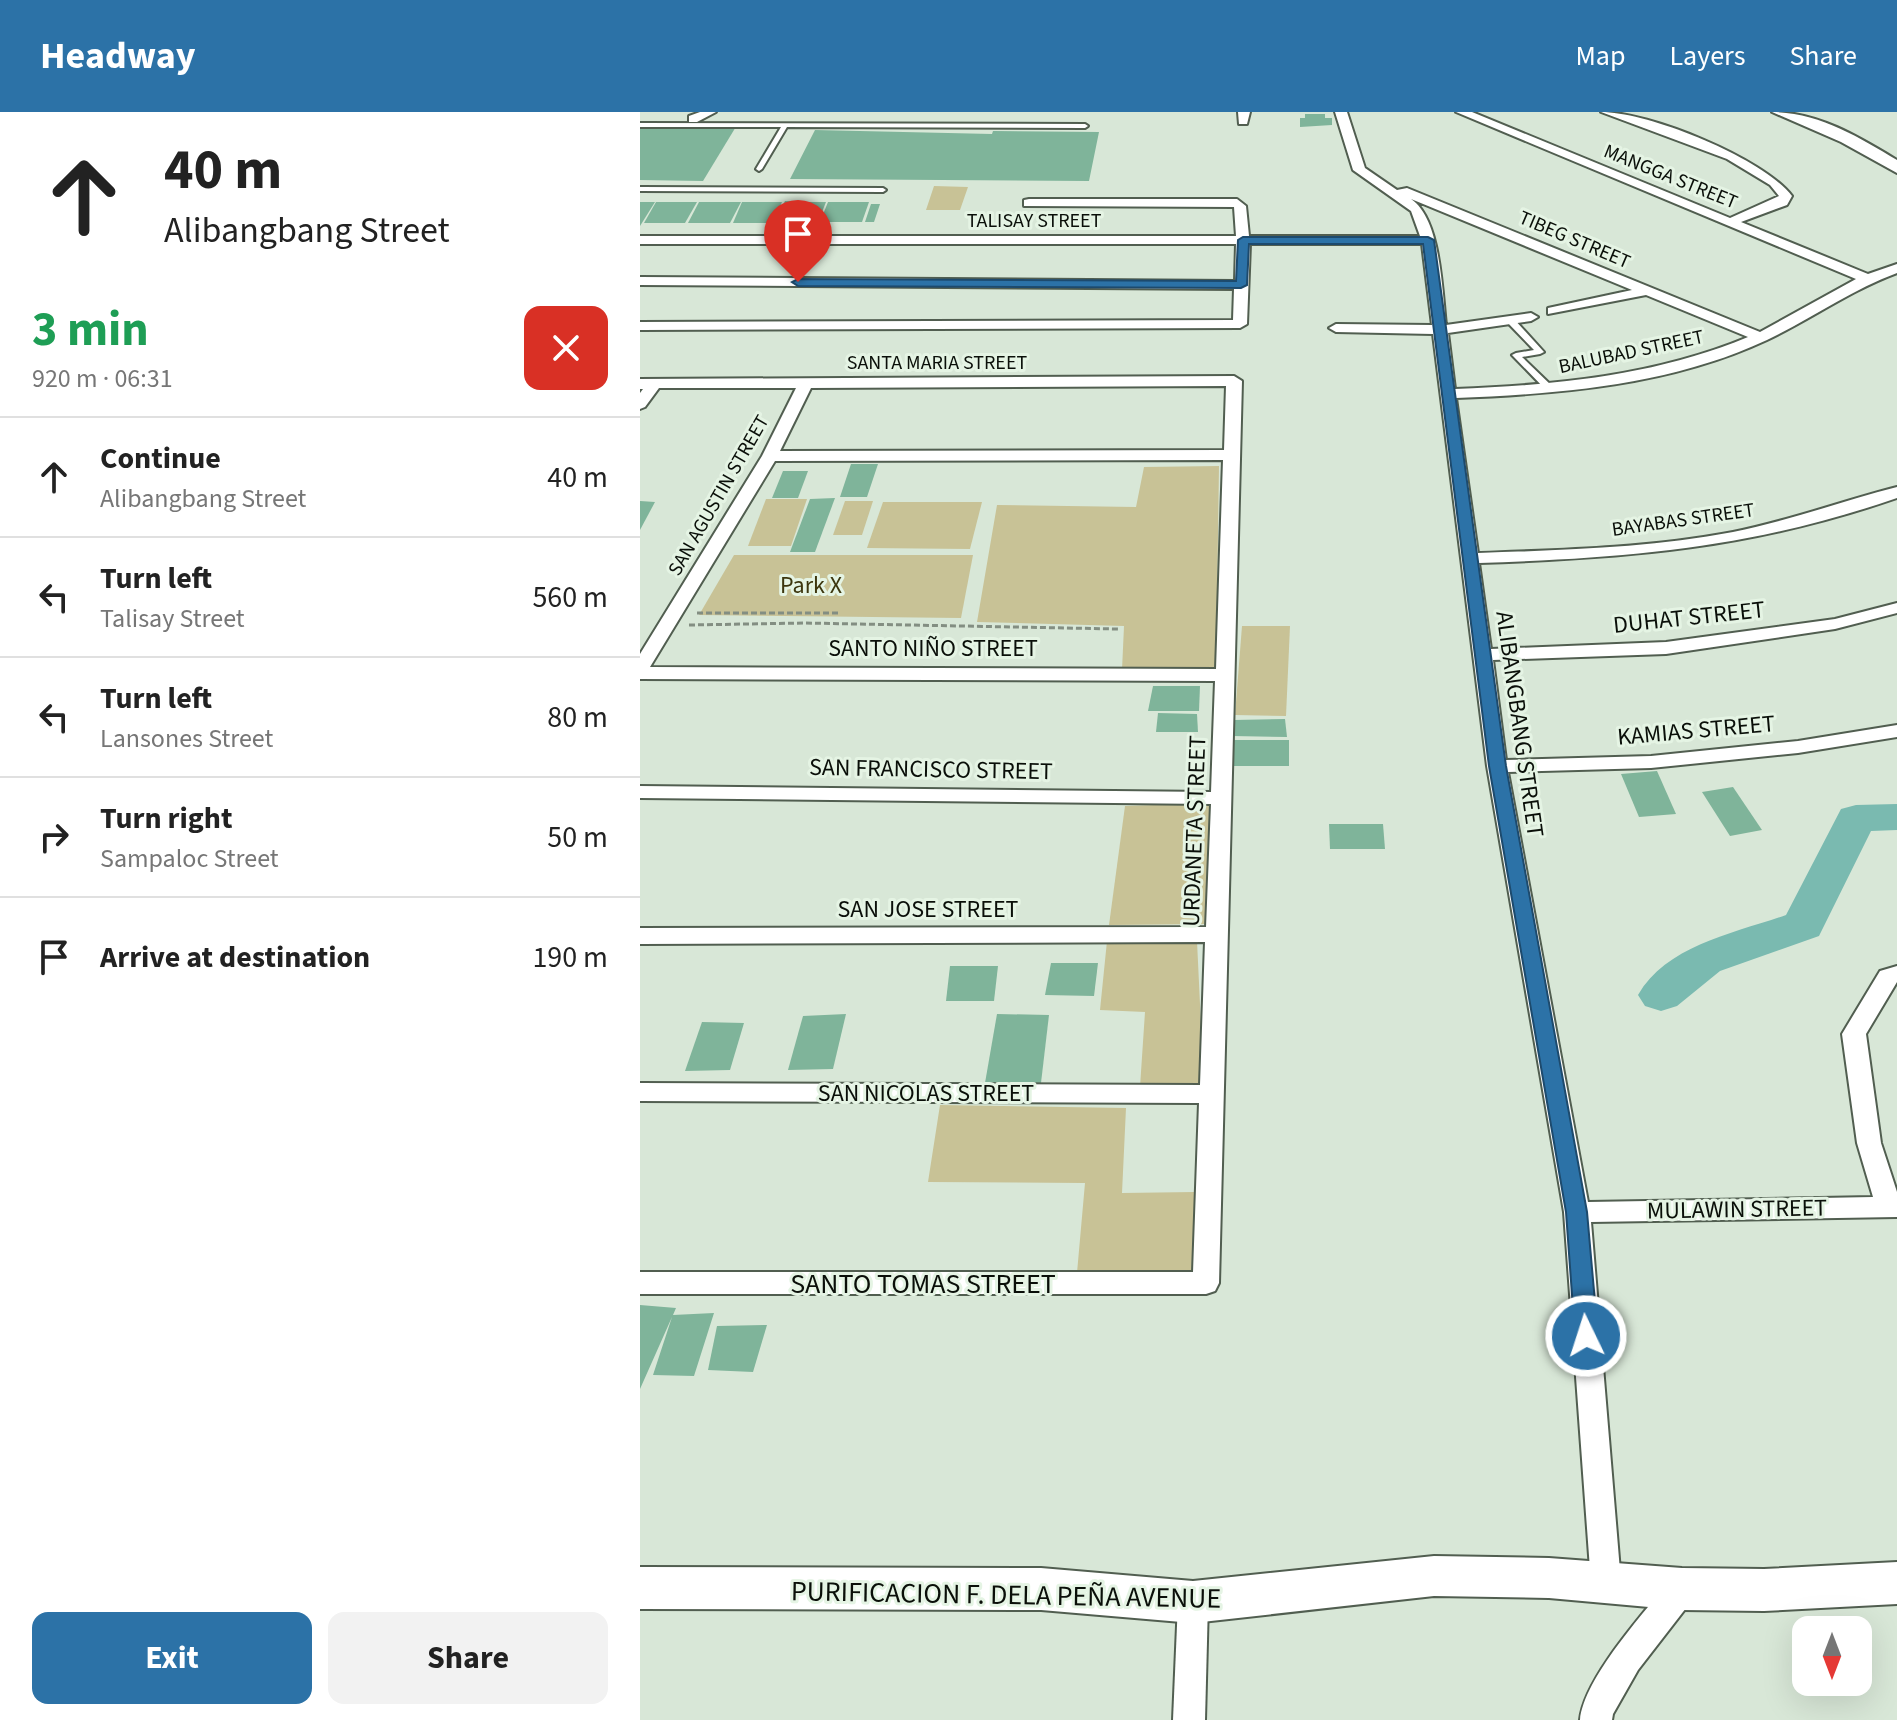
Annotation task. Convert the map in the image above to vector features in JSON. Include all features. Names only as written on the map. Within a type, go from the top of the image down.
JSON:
[{"type":"street","points":[[693,119],[710,112]]},
{"type":"street","points":[[1341,112],[1359,170],[1374,181]]},
{"type":"street","name":"MANGGA STREET","points":[[1462,112],[1865,278]]},
{"type":"street","points":[[1607,112],[1726,154],[1757,171],[1786,196],[1782,202],[1730,222]]},
{"type":"street","points":[[1781,112],[1847,138],[1897,168]]},
{"type":"street","name":"ALIBANGBANG STREET","points":[[1374,181],[1417,209],[1428,240],[1497,766],[1577,1212],[1606,1583]]},
{"type":"street","name":"TIBEG STREET","points":[[1374,181],[1442,205],[1760,337]]},
{"type":"street","points":[[640,326],[1240,324],[1243,240],[1240,206],[1237,203],[1029,203]]},
{"type":"street","name":"TALISAY STREET","points":[[640,240],[1428,240]]},
{"type":"street","name":"BALUBAD STREET","points":[[1449,394],[1550,389],[1705,359],[1760,337],[1865,278],[1897,268]]},
{"type":"street","points":[[640,281],[1241,285]]},
{"type":"street","points":[[1553,311],[1646,291]]},
{"type":"street","points":[[1336,328],[1440,330],[1531,317]]},
{"type":"street","name":"SANTA MARIA STREET","points":[[647,384],[1234,381]]},
{"type":"street","name":"URDANETA STREET","points":[[1206,1283],[1234,381]]},
{"type":"street","name":"SAN AGUSTIN STREET","points":[[640,671],[770,456],[806,383]]},
{"type":"street","points":[[640,404],[647,384]]},
{"type":"street","points":[[770,456],[1232,455]]},
{"type":"street","name":"BAYABAS STREET","points":[[1470,558],[1630,551],[1729,538],[1818,518],[1897,492]]},
{"type":"street","name":"DUHAT STREET","points":[[1483,655],[1666,648],[1835,624],[1897,608]]},
{"type":"street","name":"SANTO NIÑO STREET","points":[[640,671],[1225,675]]},
{"type":"street","name":"KAMIAS STREET","points":[[1497,766],[1651,762],[1798,747],[1897,731]]},
{"type":"street","name":"SAN FRANCISCO STREET","points":[[640,792],[1221,798]]},
{"type":"street","name":"SAN JOSE STREET","points":[[640,936],[1217,934]]},
{"type":"street","points":[[1893,1207],[1869,1143],[1854,1034],[1888,977],[1897,974]]},
{"type":"street","name":"SAN NICOLAS STREET","points":[[640,1092],[1212,1094]]},
{"type":"street","name":"MULAWIN STREET","points":[[1577,1212],[1893,1207]]},
{"type":"street","name":"SANTO TOMAS STREET","points":[[640,1283],[1206,1283]]},
{"type":"street","name":"PURIFICACION F. DELA PEÑA AVENUE","points":[[640,1588],[1041,1589],[1193,1602],[1434,1576],[1506,1576],[1682,1589],[1764,1590],[1897,1583]]},
{"type":"street","points":[[1596,1720],[1597,1710],[1627,1659],[1682,1589]]},
{"type":"street","points":[[1189,1720],[1193,1602]]},
{"type":"lane","points":[[640,125],[1085,126]]},
{"type":"lane","points":[[759,169],[785,126]]},
{"type":"lane","points":[[640,189],[883,190]]},
{"type":"lane","points":[[1510,320],[1540,352],[1516,355],[1550,389]]},
{"type":"path","points":[[670,619],[839,613]]},
{"type":"path","points":[[670,619],[1118,629]]},
{"type":"green space","points":[[934,186],[968,187],[960,210],[926,210]]},
{"type":"green space","points":[[1219,466],[1216,671],[1122,670],[1124,626],[977,622],[997,505],[1136,507],[1144,467]]},
{"type":"green space","points":[[766,499],[807,499],[791,546],[748,546]]},
{"type":"green space","points":[[845,501],[873,501],[862,535],[833,535]]},
{"type":"green space","points":[[883,502],[982,502],[970,549],[867,548]]},
{"type":"green space","name":"Park X","points":[[734,555],[973,555],[961,618],[699,615]]},
{"type":"green space","points":[[1242,626],[1290,626],[1286,716],[1235,715]]},
{"type":"green space","points":[[1211,803],[1206,924],[1109,925],[1125,806]]},
{"type":"green space","points":[[1107,941],[1197,941],[1204,1088],[1140,1087],[1145,1012],[1100,1010]]},
{"type":"green space","points":[[940,1105],[1126,1108],[1122,1193],[1195,1192],[1196,1274],[1077,1273],[1085,1183],[928,1182]]},
{"type":"building","points":[[1305,114],[1325,114],[1325,118],[1332,118],[1332,125],[1300,127],[1300,118],[1305,118]]},
{"type":"building","points":[[640,125],[737,125],[703,181],[640,180]]},
{"type":"building","points":[[815,130],[992,134],[993,131],[1099,132],[1089,181],[790,179]]},
{"type":"building","points":[[785,201],[826,202],[818,222],[775,222]]},
{"type":"building","points":[[640,202],[655,202],[640,226]]},
{"type":"building","points":[[656,202],[697,202],[685,223],[644,223]]},
{"type":"building","points":[[699,202],[741,202],[730,223],[688,223]]},
{"type":"building","points":[[742,202],[782,202],[773,223],[733,223]]},
{"type":"building","points":[[828,202],[869,202],[862,222],[820,222]]},
{"type":"building","points":[[871,204],[880,204],[874,222],[865,222]]},
{"type":"building","points":[[851,464],[878,464],[867,497],[840,497]]},
{"type":"building","points":[[783,471],[808,471],[798,498],[772,498]]},
{"type":"building","points":[[835,498],[815,552],[790,552],[810,499]]},
{"type":"building","points":[[640,501],[655,502],[640,530]]},
{"type":"building","points":[[1153,686],[1200,686],[1199,711],[1148,711]]},
{"type":"building","points":[[1158,713],[1197,714],[1198,732],[1156,732]]},
{"type":"building","points":[[1285,719],[1287,737],[1232,736],[1234,720]]},
{"type":"building","points":[[1229,740],[1289,740],[1289,766],[1228,766]]},
{"type":"building","points":[[1657,771],[1676,814],[1639,817],[1621,774]]},
{"type":"building","points":[[1733,787],[1762,830],[1730,836],[1702,792]]},
{"type":"building","points":[[1329,824],[1383,824],[1385,849],[1330,849]]},
{"type":"building","points":[[1051,963],[1098,963],[1094,996],[1045,995]]},
{"type":"building","points":[[950,966],[998,966],[994,1001],[946,1001]]},
{"type":"building","points":[[846,1014],[833,1069],[788,1070],[803,1016]]},
{"type":"building","points":[[997,1014],[1049,1015],[1041,1083],[985,1083]]},
{"type":"building","points":[[702,1022],[744,1023],[730,1070],[685,1071]]},
{"type":"building","points":[[640,1305],[676,1308],[673,1315],[714,1313],[694,1376],[653,1375],[672,1317],[640,1389]]},
{"type":"building","points":[[767,1325],[753,1372],[708,1370],[717,1326]]},
{"type":"waterway","points":[[1661,995],[1704,960],[1803,925],[1856,818],[1897,817]]},
{"type":"route","points":[[798,282],[1241,285],[1243,240],[1428,240],[1497,766],[1577,1212],[1586,1336]]}]
